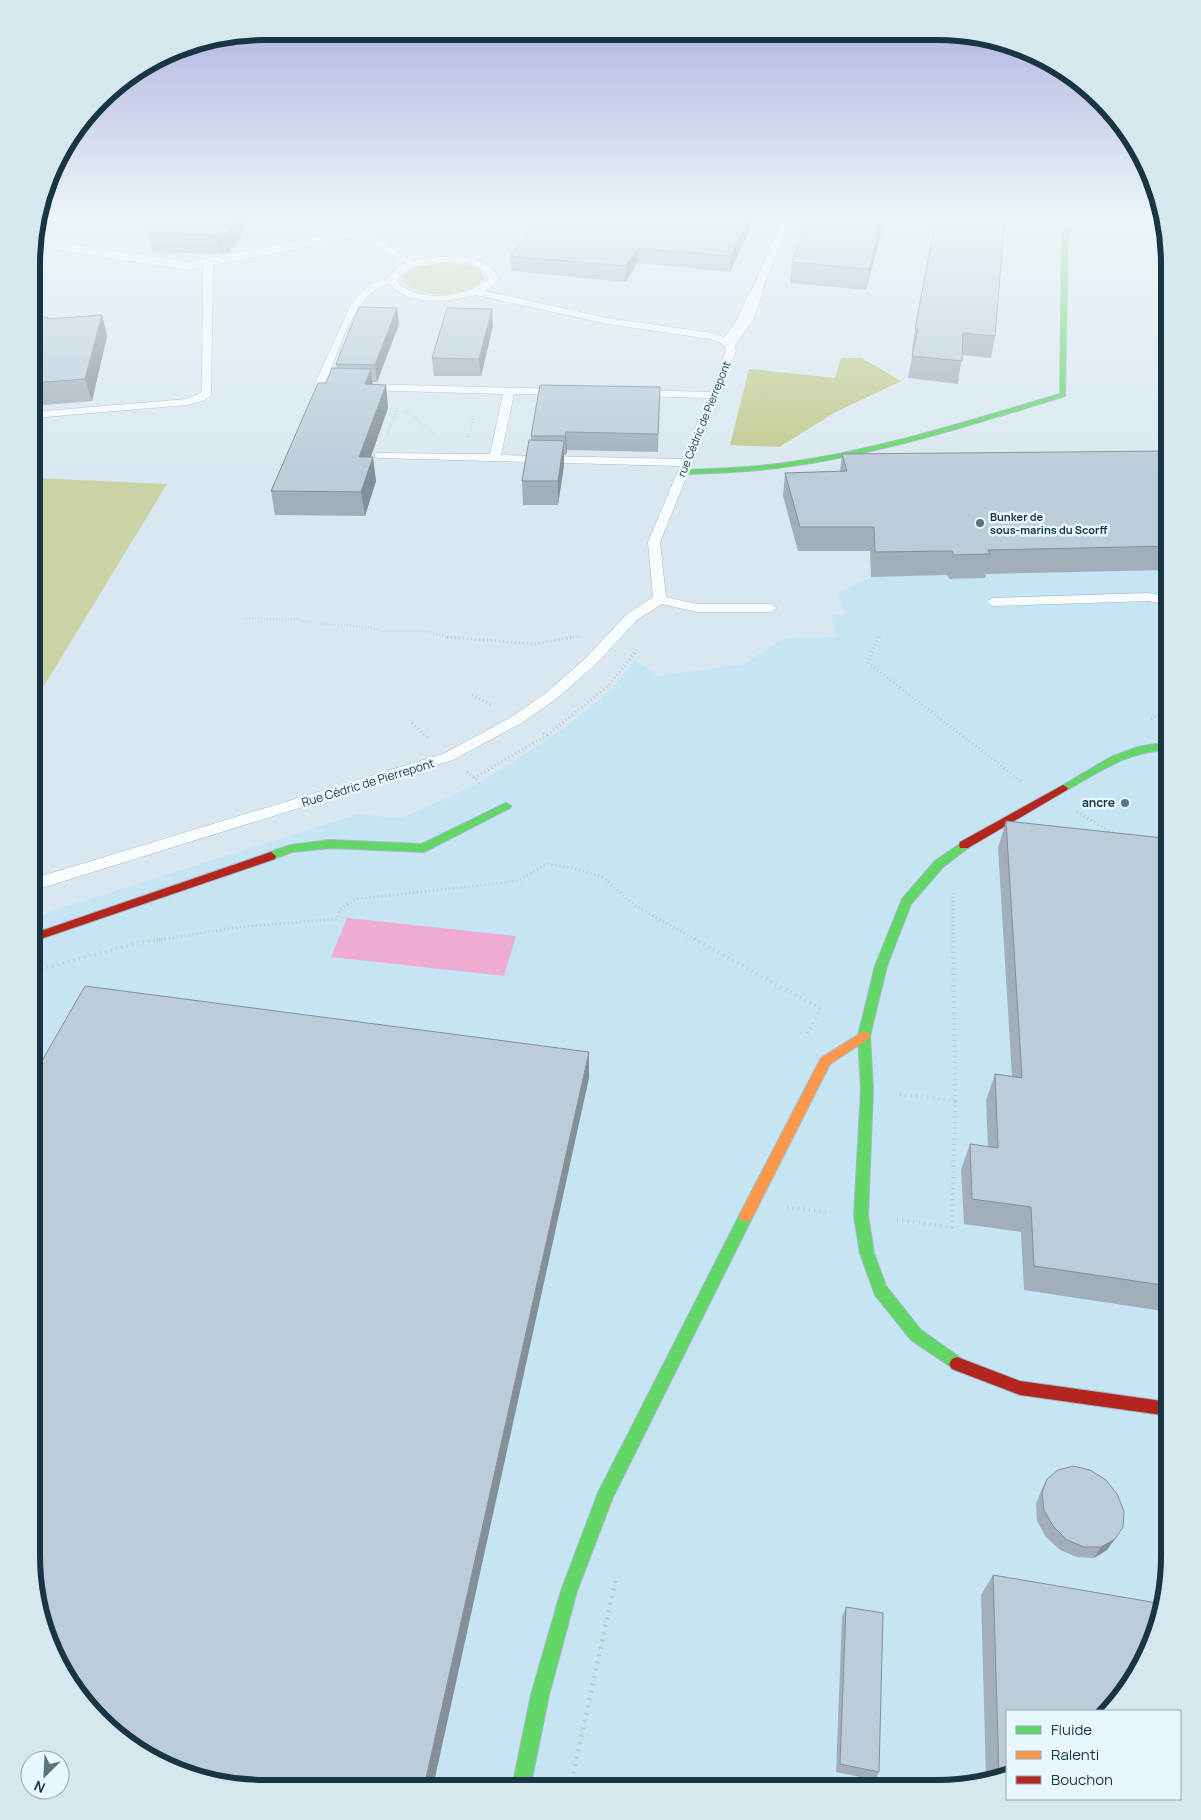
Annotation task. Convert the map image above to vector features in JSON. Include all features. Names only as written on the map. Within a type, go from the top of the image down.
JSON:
[{"type":"street","points":[[729,342],[745,320],[752,303]]},
{"type":"street","points":[[684,468],[714,473],[758,470],[856,451],[954,428],[1063,395],[1064,303]]},
{"type":"street","points":[[1161,746],[1152,745],[1126,752],[960,848],[938,864],[906,902],[881,966],[864,1036],[867,1089],[861,1216],[867,1253],[880,1290],[916,1335],[962,1368],[1020,1388],[1161,1408]]},
{"type":"street","points":[[40,935],[291,849],[330,844],[424,848],[506,806]]},
{"type":"street","points":[[523,1780],[540,1695],[568,1591],[606,1493],[825,1060],[864,1036]]},
{"type":"lane","points":[[40,415],[187,402],[199,399],[206,393],[207,303]]},
{"type":"lane","points":[[357,303],[319,386],[574,392]]},
{"type":"lane","points":[[522,303],[559,312],[712,336],[729,342]]},
{"type":"lane","name":"rue Cédric de Pierrepont","points":[[660,599],[654,542],[715,395],[731,351],[729,342]]},
{"type":"lane","points":[[495,457],[510,391]]},
{"type":"lane","points":[[620,393],[715,395]]},
{"type":"lane","points":[[379,455],[495,457],[684,468]]},
{"type":"lane","points":[[993,602],[1149,597],[1161,599]]},
{"type":"lane","points":[[660,599],[697,608],[770,608]]},
{"type":"lane","name":"Rue Cédric de Pierrepont","points":[[40,884],[448,757],[518,720],[551,696],[591,661],[632,618],[660,599]]},
{"type":"path","points":[[379,455],[398,405],[463,457],[481,390]]},
{"type":"path","points":[[243,618],[297,619],[319,624],[361,626],[383,631],[426,631],[450,638],[491,639],[514,644],[534,644],[585,635],[638,648],[608,686],[547,735]]},
{"type":"path","points":[[882,630],[868,663],[1017,779],[1051,796],[1119,836]]},
{"type":"path","points":[[1144,723],[1161,713]]},
{"type":"path","points":[[40,969],[137,944],[240,927],[337,920],[340,909],[356,899],[518,881],[546,864],[572,868],[603,877],[634,905],[820,1009],[804,1040]]},
{"type":"path","points":[[782,1207],[952,1227],[955,1101],[952,900],[955,884]]},
{"type":"path","points":[[867,1089],[955,1101]]},
{"type":"path","points":[[572,1780],[617,1573]]},
{"type":"shaded area","points":[[1161,570],[1161,1570],[1157,1600],[1146,1637],[1006,1710],[1006,1769],[981,1776],[951,1780],[250,1780],[225,1777],[40,1566],[40,917],[58,909],[358,814],[401,818],[480,783],[565,728],[612,689],[635,660],[658,676],[744,664],[784,638],[837,637],[831,614],[845,614],[838,593],[871,577],[947,575],[949,579],[984,578],[983,574]]},
{"type":"shaded area","points":[[347,918],[516,936],[504,976],[331,957]]},
{"type":"green space","points":[[841,358],[862,358],[901,381],[834,413],[779,447],[730,445],[749,369],[835,378]]},
{"type":"green space","points":[[40,478],[167,484],[40,693]]},
{"type":"building","points":[[920,303],[998,303],[995,336],[963,333],[962,361],[912,356],[918,329],[915,329]]},
{"type":"building","points":[[359,307],[397,308],[375,365],[336,364]]},
{"type":"building","points":[[447,308],[492,309],[479,359],[432,358]]},
{"type":"building","points":[[102,315],[85,379],[40,382],[40,318],[48,317],[47,319]]},
{"type":"building","points":[[332,368],[371,369],[365,384],[386,385],[359,457],[373,457],[361,492],[271,491],[318,383],[326,383]]},
{"type":"building","points":[[540,385],[660,387],[658,434],[566,432],[565,436],[531,436]]},
{"type":"building","points":[[529,440],[564,441],[558,481],[522,481]]},
{"type":"building","name":"Bunker de sous-marins du Scorff","points":[[1161,451],[1161,546],[988,550],[990,554],[954,555],[952,551],[875,552],[874,527],[800,527],[785,473],[847,471],[842,454]]},
{"type":"building","points":[[1006,821],[1161,838],[1161,1285],[1034,1266],[1031,1207],[972,1199],[970,1144],[998,1148],[995,1074],[1022,1078]]},
{"type":"building","points":[[85,986],[589,1052],[426,1780],[250,1780],[220,1776],[192,1768],[165,1757],[128,1734],[96,1704],[70,1668],[52,1628],[44,1600],[40,1570],[40,1064]]},
{"type":"building","points":[[1073,1466],[1090,1470],[1106,1480],[1117,1494],[1124,1511],[1123,1527],[1115,1539],[1101,1547],[1084,1547],[1067,1540],[1053,1526],[1044,1510],[1042,1493],[1047,1479],[1058,1470]]},
{"type":"building","points":[[993,1575],[1156,1603],[1138,1655],[1115,1692],[1099,1710],[1006,1710],[1006,1769],[999,1771]]},
{"type":"building","points":[[846,1607],[883,1613],[879,1772],[840,1764]]},
{"type":"traffic: fast","points":[[682,472],[730,471],[826,458],[923,436],[1063,395],[1064,303]]},
{"type":"traffic: fast","points":[[1063,788],[1128,753],[1141,749],[1161,747]]},
{"type":"traffic: fast","points":[[271,856],[291,849],[330,844],[424,848],[506,806]]},
{"type":"traffic: fast","points":[[957,1364],[916,1335],[880,1290],[867,1253],[861,1216],[867,1089],[864,1036],[881,966],[906,902],[939,864],[964,845]]},
{"type":"traffic: fast","points":[[523,1780],[540,1695],[569,1591],[606,1493],[746,1216]]},
{"type":"traffic: slow","points":[[746,1216],[825,1061],[864,1036]]},
{"type":"traffic: jam","points":[[964,845],[1063,788]]},
{"type":"traffic: jam","points":[[40,935],[271,856]]},
{"type":"traffic: jam","points":[[957,1364],[1020,1388],[1161,1408]]},
{"type":"place","name":"Bunker de sous-marins du Scorff","points":[[980,523]]},
{"type":"place","name":"ancre","points":[[1125,803]]}]
